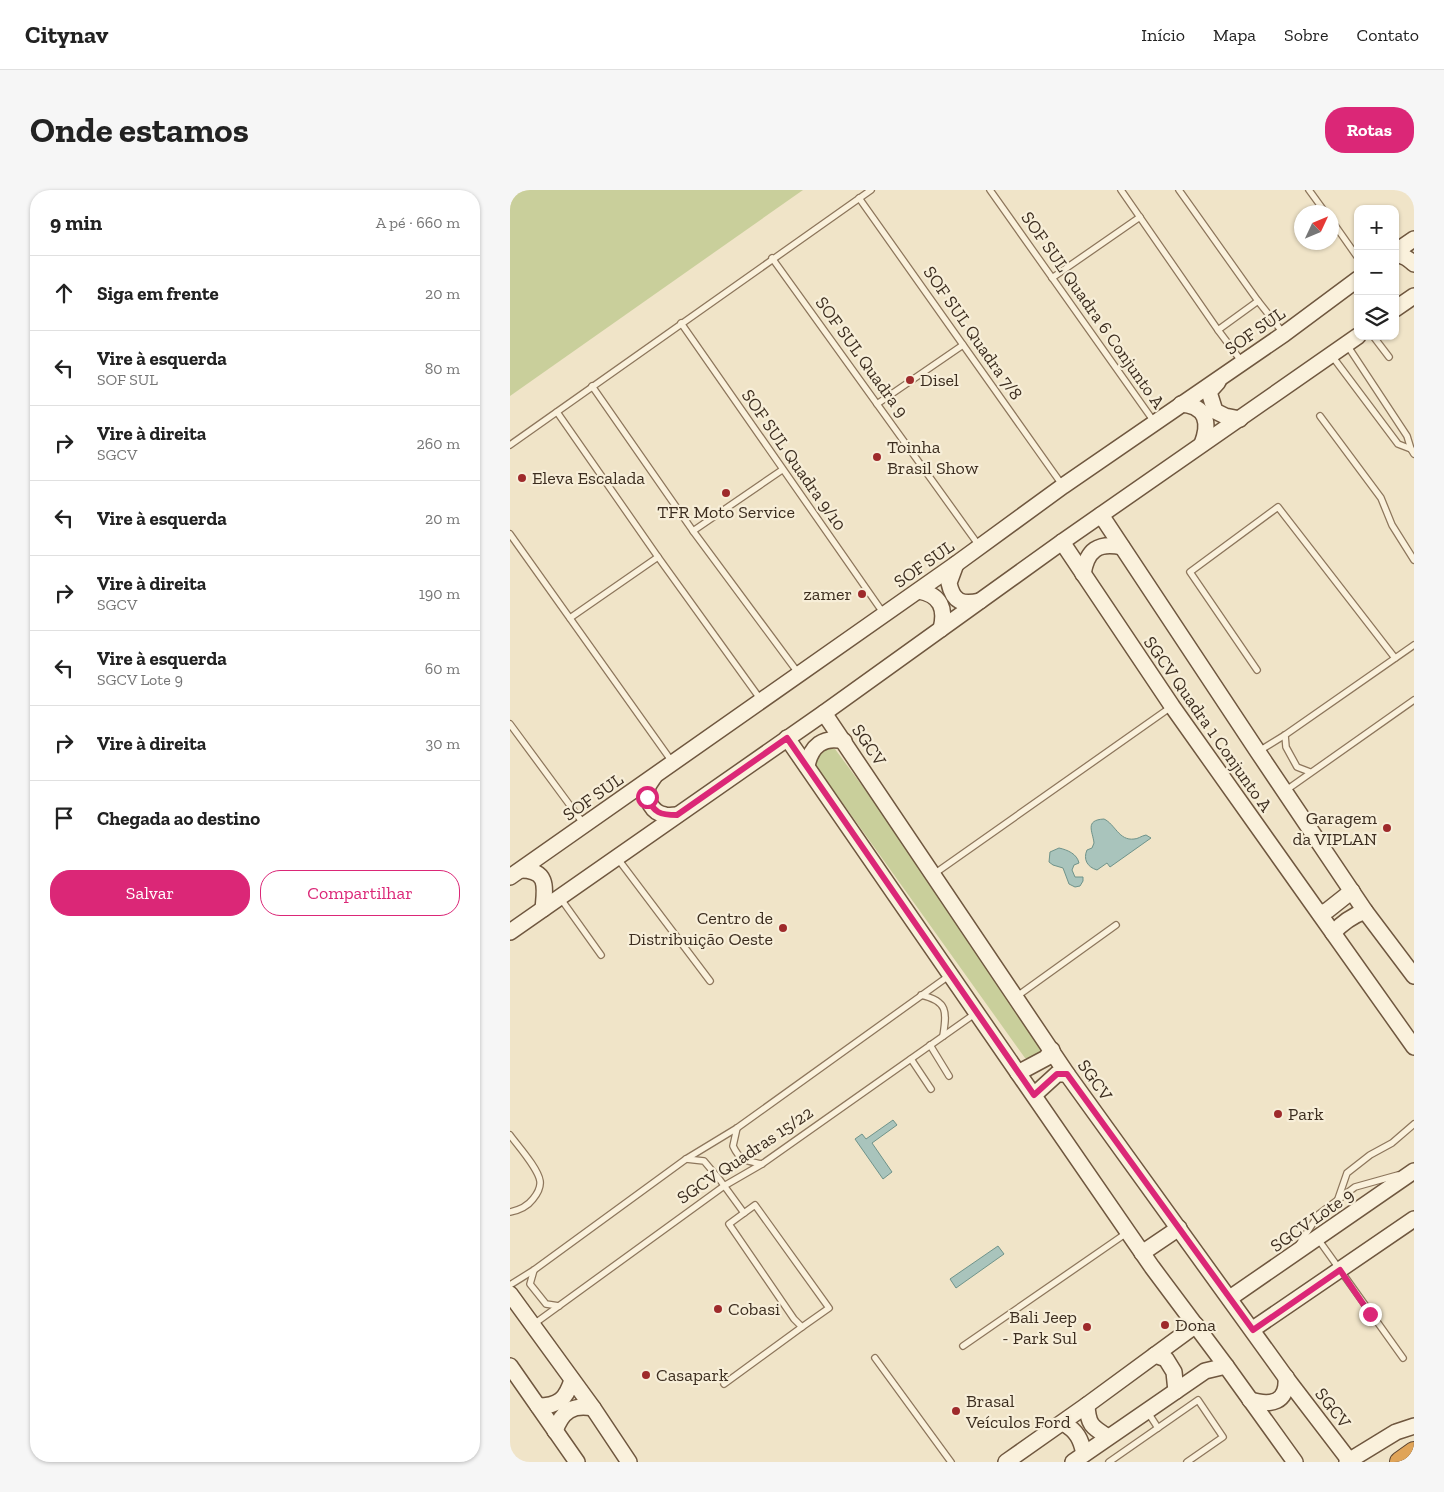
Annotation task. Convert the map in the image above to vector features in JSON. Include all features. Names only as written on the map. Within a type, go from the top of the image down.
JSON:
[{"type":"highway","points":[[1400,1462],[1414,1452]]},
{"type":"street","points":[[1399,251],[1414,239]]},
{"type":"street","points":[[1399,254],[1414,264]]},
{"type":"street","name":"SOF SUL","points":[[516,873],[956,564],[1063,486],[1284,334],[1354,282]]},
{"type":"street","points":[[1399,306],[1414,295]]},
{"type":"street","points":[[510,932],[824,713],[1062,542],[1352,340]]},
{"type":"street","points":[[1222,377],[1209,392],[1210,400],[1215,411],[1225,416],[1240,419]]},
{"type":"street","points":[[1181,404],[1192,405],[1200,410],[1205,419],[1207,425],[1202,444]]},
{"type":"street","name":"SGCV Quadra 1 Conjunto A","points":[[1101,515],[1365,911],[1414,976]]},
{"type":"street","name":"SGCV Quadra 1 Conjunto A","points":[[1062,542],[1172,706],[1414,1047]]},
{"type":"street","points":[[1084,574],[1085,561],[1098,548],[1105,544],[1122,547]]},
{"type":"street","points":[[956,564],[949,583],[954,596],[967,604],[980,601]]},
{"type":"street","points":[[919,590],[928,592],[940,603],[944,618],[941,630]]},
{"type":"street","name":"SGCV","points":[[824,713],[1067,1074],[1348,1461]]},
{"type":"street","points":[[787,738],[1142,1253],[1295,1462]]},
{"type":"street","points":[[807,766],[810,755],[822,742],[830,739],[844,741]]},
{"type":"street","points":[[655,776],[648,786],[647,797],[650,805],[664,815],[677,815]]},
{"type":"street","points":[[516,873],[530,870],[544,881],[546,887],[543,909]]},
{"type":"street","points":[[1320,914],[1352,891]]},
{"type":"street","points":[[1333,933],[1339,926],[1355,915],[1365,911]]},
{"type":"street","points":[[1018,1073],[1046,1058],[1052,1050]]},
{"type":"street","points":[[1034,1095],[1057,1074],[1067,1074]]},
{"type":"street","name":"SGCV Lote 9","points":[[1230,1298],[1318,1239],[1413,1171]]},
{"type":"street","points":[[1253,1330],[1414,1219]]},
{"type":"street","points":[[1142,1253],[1178,1228]]},
{"type":"street","points":[[510,1294],[593,1408],[629,1462]]},
{"type":"street","points":[[1006,1462],[1063,1423],[1196,1325]]},
{"type":"street","points":[[1154,1355],[1166,1360],[1174,1372],[1176,1391]]},
{"type":"street","points":[[510,1366],[577,1462]]},
{"type":"street","points":[[1078,1458],[1206,1372],[1226,1366]]},
{"type":"street","points":[[1250,1400],[1264,1404],[1280,1399],[1287,1385],[1286,1377]]},
{"type":"street","points":[[538,1406],[547,1406],[563,1399],[568,1392],[572,1380]]},
{"type":"street","points":[[1087,1405],[1088,1419],[1092,1425],[1108,1438]]},
{"type":"street","points":[[555,1431],[558,1421],[574,1408],[582,1406],[593,1408]]},
{"type":"street","points":[[1063,1423],[1078,1434],[1081,1441],[1078,1458]]},
{"type":"street","points":[[1348,1461],[1396,1432],[1414,1426]]},
{"type":"lane","points":[[510,445],[870,190]]},
{"type":"lane","name":"SOF SUL Quadra 6 Conjunto A","points":[[990,190],[1155,423]]},
{"type":"lane","points":[[1121,190],[1242,362]]},
{"type":"lane","points":[[1179,190],[1258,301],[1284,334]]},
{"type":"lane","points":[[1309,190],[1320,205]]},
{"type":"lane","name":"SOF SUL Quadra 7/8","points":[[859,198],[1063,486]]},
{"type":"lane","points":[[1052,278],[1140,217]]},
{"type":"lane","points":[[1339,231],[1354,252]]},
{"type":"lane","name":"SOF SUL Quadra 9","points":[[772,258],[980,547]]},
{"type":"lane","points":[[1218,330],[1258,301]]},
{"type":"lane","name":"SOF SUL Quadra 9/10","points":[[681,323],[884,614]]},
{"type":"lane","points":[[1352,340],[1407,436],[1412,451]]},
{"type":"lane","points":[[1376,340],[1389,357]]},
{"type":"lane","points":[[877,404],[963,345]]},
{"type":"lane","points":[[1331,354],[1398,444],[1412,451]]},
{"type":"lane","points":[[592,386],[693,531],[799,674]]},
{"type":"lane","points":[[556,412],[762,700]]},
{"type":"lane","points":[[1320,416],[1382,498],[1392,525],[1414,560]]},
{"type":"lane","points":[[693,531],[782,470]]},
{"type":"lane","points":[[1257,670],[1190,572],[1278,508],[1395,658]]},
{"type":"lane","points":[[510,534],[673,763]]},
{"type":"lane","points":[[570,618],[658,557]]},
{"type":"lane","points":[[1258,752],[1414,645]]},
{"type":"lane","points":[[1285,791],[1414,700]]},
{"type":"lane","points":[[934,874],[1172,706]]},
{"type":"lane","points":[[510,724],[585,826]]},
{"type":"lane","points":[[1285,735],[1286,747],[1297,767],[1310,772]]},
{"type":"lane","points":[[616,857],[710,981]]},
{"type":"lane","points":[[560,897],[601,955]]},
{"type":"lane","points":[[1016,997],[1116,925]]},
{"type":"lane","name":"SGCV Quadras 15/22","points":[[510,1285],[534,1270],[686,1159],[737,1128],[950,975]]},
{"type":"lane","points":[[921,996],[934,998],[943,1006],[946,1015],[943,1036]]},
{"type":"lane","name":"SGCV Quadras 15/22","points":[[532,1325],[724,1186],[762,1164],[976,1012]]},
{"type":"lane","points":[[930,1046],[949,1076]]},
{"type":"lane","points":[[911,1059],[931,1089]]},
{"type":"lane","points":[[1338,1199],[1347,1173],[1370,1155],[1392,1143],[1414,1124]]},
{"type":"lane","points":[[737,1128],[733,1146],[737,1154],[745,1161],[762,1164]]},
{"type":"lane","points":[[510,1135],[533,1167],[540,1181],[538,1192],[530,1203],[520,1210],[510,1212]]},
{"type":"lane","points":[[686,1159],[704,1161],[744,1213]]},
{"type":"lane","points":[[1290,1258],[1319,1214],[1354,1187],[1413,1171]]},
{"type":"lane","points":[[724,1384],[802,1327],[828,1308],[755,1205],[729,1224],[794,1319],[802,1327]]},
{"type":"lane","points":[[963,1346],[1128,1232]]},
{"type":"lane","points":[[1318,1239],[1403,1358]]},
{"type":"lane","points":[[534,1270],[530,1284],[546,1304],[559,1306]]},
{"type":"lane","points":[[875,1358],[951,1462]]},
{"type":"lane","points":[[1109,1462],[1198,1400],[1223,1437],[1187,1462]]},
{"type":"lane","points":[[1147,1411],[1158,1428]]},
{"type":"green space","points":[[510,190],[803,190],[510,396]]},
{"type":"green space","points":[[831,747],[835,749],[872,799],[890,815],[947,910],[1040,1041],[1044,1052],[1030,1059],[1025,1058],[814,763],[815,754]]},
{"type":"water","points":[[1104,819],[1121,835],[1129,839],[1146,835],[1151,838],[1110,867],[1107,863],[1097,870],[1088,865],[1086,853],[1087,850],[1092,848],[1094,843],[1091,831],[1092,824]]},
{"type":"water","points":[[1059,848],[1072,853],[1078,860],[1079,863],[1074,865],[1072,870],[1075,877],[1083,877],[1080,886],[1075,887],[1069,884],[1063,868],[1049,862],[1050,852]]},
{"type":"water","points":[[893,1120],[897,1125],[872,1143],[892,1172],[883,1179],[855,1139],[862,1134],[866,1139]]},
{"type":"water","points":[[998,1246],[1004,1254],[956,1288],[950,1279]]},
{"type":"place","name":"Disel","points":[[910,380]]},
{"type":"place","name":"Toinha Brasil Show","points":[[877,457]]},
{"type":"place","name":"Eleva Escalada","points":[[522,478]]},
{"type":"place","name":"TFR Moto Service","points":[[726,493]]},
{"type":"place","name":"zamer","points":[[862,594]]},
{"type":"place","name":"Garagem da VIPLAN","points":[[1387,828]]},
{"type":"place","name":"Centro de Distribuição Oeste","points":[[783,928]]},
{"type":"place","name":"Park","points":[[1278,1114]]},
{"type":"place","name":"Cobasi","points":[[718,1309]]},
{"type":"place","name":"Dona","points":[[1165,1325]]},
{"type":"place","name":"Bali Jeep - Park Sul","points":[[1087,1327]]},
{"type":"place","name":"Casapark","points":[[646,1375]]},
{"type":"place","name":"Brasal Veículos Ford","points":[[956,1411]]},
{"type":"route","points":[[647,797],[650,805],[656,811],[664,815],[677,815],[787,738],[1034,1095],[1057,1074],[1067,1074],[1253,1330],[1340,1270],[1370,1314]]}]
